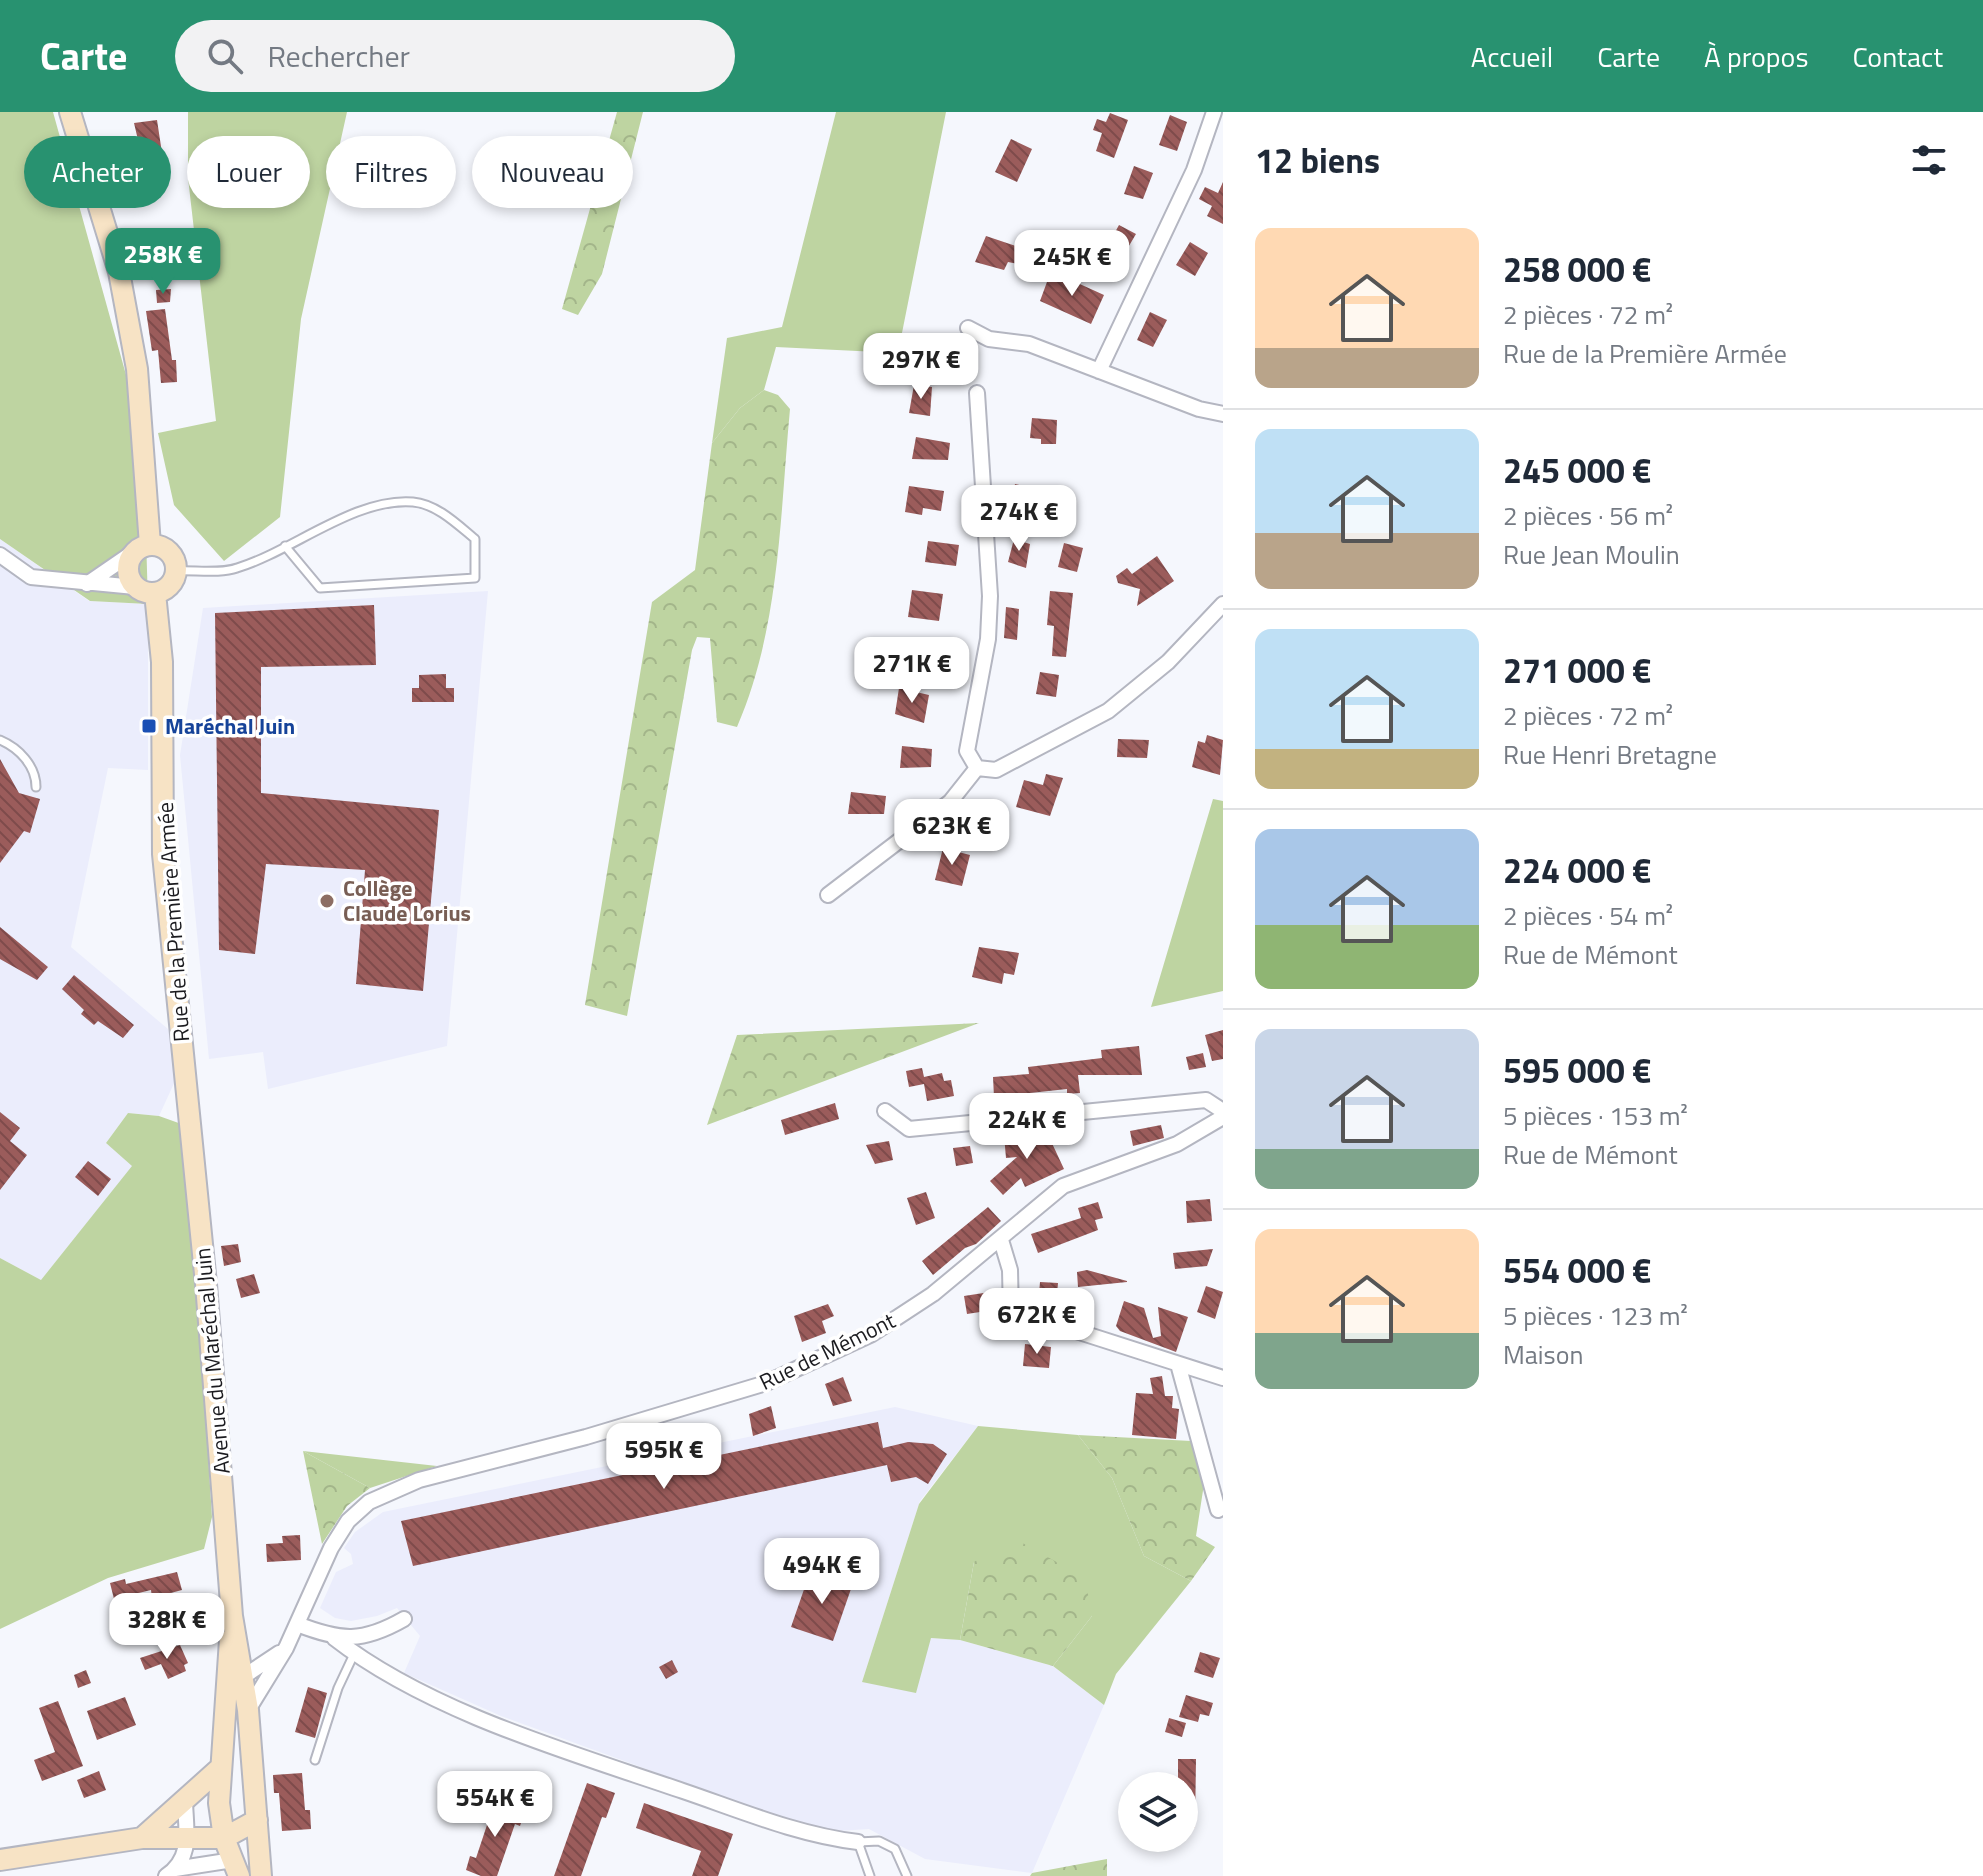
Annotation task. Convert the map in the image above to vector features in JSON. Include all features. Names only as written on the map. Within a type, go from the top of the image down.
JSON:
[{"type":"street","name":"Rue de la Première Armée","points":[[70,112],[119,272],[137,369],[143,548],[128,565],[145,590],[162,662],[163,854],[189,1107]]},
{"type":"street","points":[[1099,371],[1194,170],[1214,112]]},
{"type":"street","points":[[968,328],[989,339],[1029,344],[1199,409],[1223,414]]},
{"type":"street","points":[[977,393],[990,596],[988,639],[967,751],[977,768]]},
{"type":"street","points":[[0,555],[31,577],[87,584],[145,590],[169,586],[176,571],[166,549],[143,548],[87,584]]},
{"type":"street","points":[[977,768],[996,770],[1108,711],[1168,662],[1223,604]]},
{"type":"street","points":[[828,895],[950,802],[977,768]]},
{"type":"street","points":[[885,1111],[909,1129],[1206,1100],[1223,1114]]},
{"type":"street","name":"Avenue du Maréchal Juin","points":[[189,1107],[220,1444],[232,1616],[248,1710],[261,1876]]},
{"type":"street","name":"Rue de Mémont","points":[[297,1624],[331,1548],[348,1521],[369,1502],[419,1480],[586,1437],[766,1383],[872,1334],[933,1294],[1063,1186],[1177,1144],[1223,1114]]},
{"type":"street","points":[[1001,1240],[1010,1270],[1011,1315],[1029,1327],[1073,1330],[1223,1378]]},
{"type":"street","points":[[1178,1364],[1218,1510]]},
{"type":"street","name":"Avenue du Maréchal Juin","points":[[232,1616],[219,1803],[224,1838],[236,1868]]},
{"type":"street","points":[[334,1638],[384,1630],[404,1619]]},
{"type":"street","points":[[248,1710],[297,1624],[334,1638],[354,1654],[402,1682],[503,1726],[768,1820],[858,1842]]},
{"type":"street","points":[[226,1688],[286,1648]]},
{"type":"street","points":[[142,1838],[219,1769],[254,1786]]},
{"type":"street","points":[[170,1873],[187,1851],[185,1802]]},
{"type":"street","points":[[2,1859],[142,1838],[224,1838],[257,1820]]},
{"type":"street","points":[[170,1873],[236,1868]]},
{"type":"lane","points":[[176,571],[236,569],[285,546],[376,507],[414,502],[438,510],[475,539],[475,578],[320,588],[285,546]]},
{"type":"lane","points":[[0,740],[22,755],[36,774],[36,787]]},
{"type":"lane","points":[[315,1760],[338,1688],[354,1654]]},
{"type":"lane","points":[[870,1876],[858,1842],[879,1841],[895,1849],[907,1876]]},
{"type":"shaded area","points":[[0,539],[89,601],[148,604],[148,770],[108,768],[71,947],[168,1029],[181,1068],[159,1116],[128,1113],[106,1143],[133,1166],[41,1280],[0,1258]]},
{"type":"shaded area","name":"Collège Claude Lorius","points":[[488,591],[447,1046],[268,1089],[263,1052],[209,1059],[180,755],[203,608]]},
{"type":"shaded area","points":[[895,1407],[978,1426],[920,1501],[862,1682],[931,1638],[960,1640],[1053,1666],[1104,1705],[1032,1873],[925,1859],[869,1829],[838,1831],[775,1816],[501,1716],[404,1673],[420,1636],[397,1608],[351,1621],[335,1618],[320,1608],[336,1572],[353,1564],[351,1554],[344,1548],[355,1532],[383,1512]]},
{"type":"green space","points":[[0,112],[53,112],[60,136],[24,136],[24,208],[80,208],[143,436],[148,604],[90,601],[0,539]]},
{"type":"green space","points":[[188,112],[347,112],[342,136],[326,136],[326,206],[301,319],[280,517],[224,561],[174,505],[158,433],[216,421],[191,208],[310,208],[310,136],[188,136]]},
{"type":"green space","points":[[617,112],[643,112],[633,152],[633,136],[610,136]]},
{"type":"green space","points":[[836,112],[946,112],[898,353],[776,347],[764,390],[740,408],[712,443],[727,338],[782,327]]},
{"type":"green space","points":[[590,208],[619,208],[602,274],[578,315],[562,309]]},
{"type":"green space","points":[[764,390],[778,395],[790,409],[776,571],[762,650],[737,727],[717,722],[710,638],[697,637],[692,650],[627,1016],[585,1005],[652,602],[695,570],[712,443],[740,408]]},
{"type":"green space","points":[[1213,799],[1223,801],[1223,991],[1151,1007]]},
{"type":"green space","points":[[979,1023],[707,1125],[737,1035]]},
{"type":"green space","points":[[128,1113],[159,1116],[187,1126],[212,1517],[204,1549],[108,1578],[0,1629],[0,1258],[41,1280],[132,1166],[106,1143]]},
{"type":"green space","points":[[978,1426],[1078,1435],[1112,1478],[1144,1556],[1191,1581],[1116,1674],[1104,1705],[1053,1666],[1092,1616],[974,1562],[960,1640],[931,1638],[916,1693],[862,1682],[919,1504]]},
{"type":"green space","points":[[1078,1435],[1191,1441],[1204,1484],[1196,1536],[1215,1547],[1191,1581],[1144,1556],[1112,1478]]},
{"type":"green space","points":[[303,1451],[437,1466],[370,1488]]},
{"type":"green space","points":[[303,1451],[370,1488],[347,1506],[322,1544]]},
{"type":"green space","points":[[1012,1537],[1085,1578],[1092,1616],[1053,1666],[960,1640],[974,1562]]},
{"type":"green space","points":[[1107,1859],[1107,1876],[1030,1876],[1032,1873]]},
{"type":"building","points":[[1110,113],[1128,120],[1114,158],[1096,151],[1102,133],[1093,130],[1097,119],[1106,122]]},
{"type":"building","points":[[1170,115],[1187,122],[1177,151],[1159,145]]},
{"type":"building","points":[[157,120],[159,136],[137,136],[134,123]]},
{"type":"building","points":[[1011,139],[1032,149],[1017,182],[995,172]]},
{"type":"building","points":[[1134,166],[1153,173],[1143,199],[1124,194]]},
{"type":"building","points":[[1223,182],[1223,224],[1207,216],[1212,206],[1199,199],[1205,187],[1218,193]]},
{"type":"building","points":[[1119,225],[1136,234],[1120,261],[1104,252]]},
{"type":"building","points":[[986,236],[1022,248],[1018,264],[1008,262],[1004,270],[975,262]]},
{"type":"building","points":[[1190,242],[1208,253],[1195,276],[1176,265]]},
{"type":"building","points":[[1051,271],[1104,295],[1091,324],[1040,301]]},
{"type":"building","points":[[171,289],[170,302],[157,303],[156,290]]},
{"type":"building","points":[[165,309],[172,360],[176,360],[177,382],[161,383],[158,350],[152,351],[146,311]]},
{"type":"building","points":[[1150,312],[1167,320],[1153,347],[1137,340]]},
{"type":"building","points":[[914,385],[932,387],[930,416],[909,413]]},
{"type":"building","points":[[1032,418],[1057,420],[1056,444],[1041,444],[1041,439],[1030,438]]},
{"type":"building","points":[[916,437],[950,443],[948,460],[912,459]]},
{"type":"building","points":[[1015,484],[1050,492],[1044,515],[1009,506]]},
{"type":"building","points":[[909,486],[944,491],[941,511],[923,508],[922,515],[905,512]]},
{"type":"building","points":[[1014,539],[1030,544],[1026,568],[1008,562]]},
{"type":"building","points":[[928,541],[959,545],[956,566],[925,562]]},
{"type":"building","points":[[1064,543],[1083,548],[1077,572],[1058,567]]},
{"type":"building","points":[[1157,556],[1174,581],[1137,606],[1140,589],[1118,583],[1116,576],[1127,568],[1132,574]]},
{"type":"building","points":[[912,590],[943,594],[939,621],[908,617]]},
{"type":"building","points":[[1050,591],[1073,593],[1066,657],[1052,656],[1054,626],[1047,625]]},
{"type":"building","points":[[374,605],[376,665],[261,667],[261,793],[439,810],[423,991],[356,984],[365,870],[266,864],[255,954],[219,950],[215,613]]},
{"type":"building","points":[[1006,607],[1019,609],[1017,640],[1004,638]]},
{"type":"building","points":[[930,643],[959,647],[956,668],[927,664]]},
{"type":"building","points":[[1040,672],[1059,675],[1056,697],[1036,694]]},
{"type":"building","points":[[446,674],[446,688],[454,688],[454,702],[412,702],[412,688],[419,688],[419,675]]},
{"type":"building","points":[[899,688],[929,695],[924,723],[895,714]]},
{"type":"building","points":[[1207,735],[1223,740],[1220,775],[1192,767],[1198,741],[1205,743]]},
{"type":"building","points":[[1118,739],[1149,740],[1147,758],[1117,757]]},
{"type":"building","points":[[902,746],[932,749],[931,767],[900,768]]},
{"type":"building","points":[[0,759],[19,793],[40,799],[30,833],[24,831],[0,863]]},
{"type":"building","points":[[1046,774],[1063,778],[1050,816],[1016,807],[1024,780],[1043,785]]},
{"type":"building","points":[[851,792],[886,796],[884,814],[848,814]]},
{"type":"building","points":[[943,848],[970,855],[962,886],[935,880]]},
{"type":"building","points":[[0,927],[48,967],[37,980],[0,959]]},
{"type":"building","points":[[979,947],[1019,953],[1014,975],[1004,973],[1002,984],[972,977]]},
{"type":"building","points":[[74,975],[134,1025],[123,1038],[98,1021],[94,1025],[81,1014],[84,1010],[62,989]]},
{"type":"building","points":[[1223,1030],[1223,1059],[1212,1061],[1205,1035]]},
{"type":"building","points":[[1139,1046],[1142,1075],[1078,1075],[1080,1093],[1067,1094],[1067,1089],[994,1097],[993,1077],[1029,1074],[1028,1067],[1102,1058],[1101,1050]]},
{"type":"building","points":[[1203,1053],[1206,1067],[1189,1070],[1186,1057]]},
{"type":"building","points":[[922,1068],[924,1077],[942,1073],[944,1081],[951,1080],[954,1096],[927,1101],[924,1084],[909,1087],[906,1071]]},
{"type":"building","points":[[835,1103],[839,1119],[785,1135],[781,1120]]},
{"type":"building","points":[[0,1112],[20,1128],[10,1141],[27,1155],[0,1190]]},
{"type":"building","points":[[1161,1125],[1164,1138],[1133,1146],[1130,1131]]},
{"type":"building","points":[[1038,1131],[1039,1141],[1050,1139],[1064,1169],[1025,1187],[1021,1178],[1003,1195],[990,1181],[1017,1157],[1006,1158],[1004,1135]]},
{"type":"building","points":[[889,1141],[893,1160],[875,1164],[866,1145]]},
{"type":"building","points":[[970,1146],[973,1163],[956,1166],[953,1148]]},
{"type":"building","points":[[88,1161],[111,1179],[98,1196],[75,1177]]},
{"type":"building","points":[[926,1192],[935,1218],[916,1225],[907,1198]]},
{"type":"building","points":[[1210,1199],[1212,1221],[1187,1223],[1186,1201]]},
{"type":"building","points":[[1098,1202],[1103,1218],[1095,1220],[1098,1230],[1038,1253],[1031,1234],[1081,1218],[1078,1208]]},
{"type":"building","points":[[988,1207],[1001,1221],[976,1244],[965,1248],[933,1275],[922,1261]]},
{"type":"building","points":[[238,1244],[241,1262],[224,1266],[221,1246]]},
{"type":"building","points":[[1213,1249],[1207,1266],[1175,1269],[1173,1253]]},
{"type":"building","points":[[1087,1270],[1127,1282],[1078,1287],[1077,1272]]},
{"type":"building","points":[[254,1274],[260,1293],[241,1298],[236,1279]]},
{"type":"building","points":[[1040,1282],[1058,1283],[1056,1306],[1038,1305]]},
{"type":"building","points":[[1206,1286],[1223,1292],[1215,1319],[1197,1312]]},
{"type":"building","points":[[990,1292],[993,1310],[967,1314],[964,1296]]},
{"type":"building","points":[[1124,1301],[1144,1308],[1153,1338],[1161,1336],[1158,1307],[1188,1317],[1176,1352],[1120,1331],[1116,1326]]},
{"type":"building","points":[[828,1304],[834,1316],[822,1321],[826,1333],[802,1342],[794,1316]]},
{"type":"building","points":[[1025,1344],[1051,1347],[1049,1368],[1023,1366]]},
{"type":"building","points":[[1162,1376],[1165,1396],[1173,1396],[1172,1408],[1179,1409],[1176,1439],[1132,1435],[1136,1393],[1153,1394],[1150,1378]]},
{"type":"building","points":[[843,1377],[852,1401],[833,1406],[825,1384]]},
{"type":"building","points":[[771,1406],[776,1428],[753,1436],[749,1414]]},
{"type":"building","points":[[878,1422],[883,1448],[908,1442],[933,1444],[947,1454],[928,1484],[916,1477],[891,1482],[887,1465],[413,1566],[401,1521]]},
{"type":"building","points":[[300,1535],[301,1560],[267,1562],[266,1544],[283,1543],[282,1536]]},
{"type":"building","points":[[177,1572],[182,1590],[152,1598],[151,1590],[114,1599],[110,1583],[125,1579],[126,1584]]},
{"type":"building","points":[[810,1572],[852,1586],[833,1641],[791,1627]]},
{"type":"building","points":[[180,1645],[188,1663],[184,1665],[186,1671],[168,1679],[161,1664],[145,1670],[140,1658]]},
{"type":"building","points":[[1200,1652],[1220,1658],[1213,1678],[1194,1672]]},
{"type":"building","points":[[672,1660],[678,1672],[666,1679],[659,1667]]},
{"type":"building","points":[[86,1670],[91,1683],[78,1688],[74,1675]]},
{"type":"building","points":[[308,1687],[327,1693],[315,1738],[295,1732]]},
{"type":"building","points":[[1186,1695],[1213,1703],[1209,1716],[1200,1714],[1198,1722],[1179,1717]]},
{"type":"building","points":[[125,1697],[136,1725],[97,1740],[87,1711]]},
{"type":"building","points":[[58,1701],[83,1766],[42,1781],[34,1760],[55,1752],[39,1708]]},
{"type":"building","points":[[1169,1718],[1186,1723],[1182,1737],[1165,1732]]},
{"type":"building","points":[[1178,1759],[1196,1759],[1196,1772],[1178,1772]]},
{"type":"building","points":[[99,1771],[106,1790],[84,1798],[77,1780]]},
{"type":"building","points":[[302,1773],[305,1810],[310,1810],[311,1829],[282,1831],[279,1793],[274,1793],[273,1775]]},
{"type":"building","points":[[587,1783],[615,1793],[606,1818],[602,1817],[581,1876],[554,1876]]},
{"type":"building","points":[[490,1799],[525,1811],[520,1826],[515,1824],[497,1876],[481,1876],[466,1870],[470,1856],[476,1858],[490,1816],[485,1814]]},
{"type":"building","points":[[644,1803],[733,1834],[718,1876],[692,1876],[701,1851],[636,1828]]},
{"type":"place","name":"Maréchal Juin","points":[[149,726]]},
{"type":"place","name":"Collège Claude Lorius","points":[[327,901]]}]
